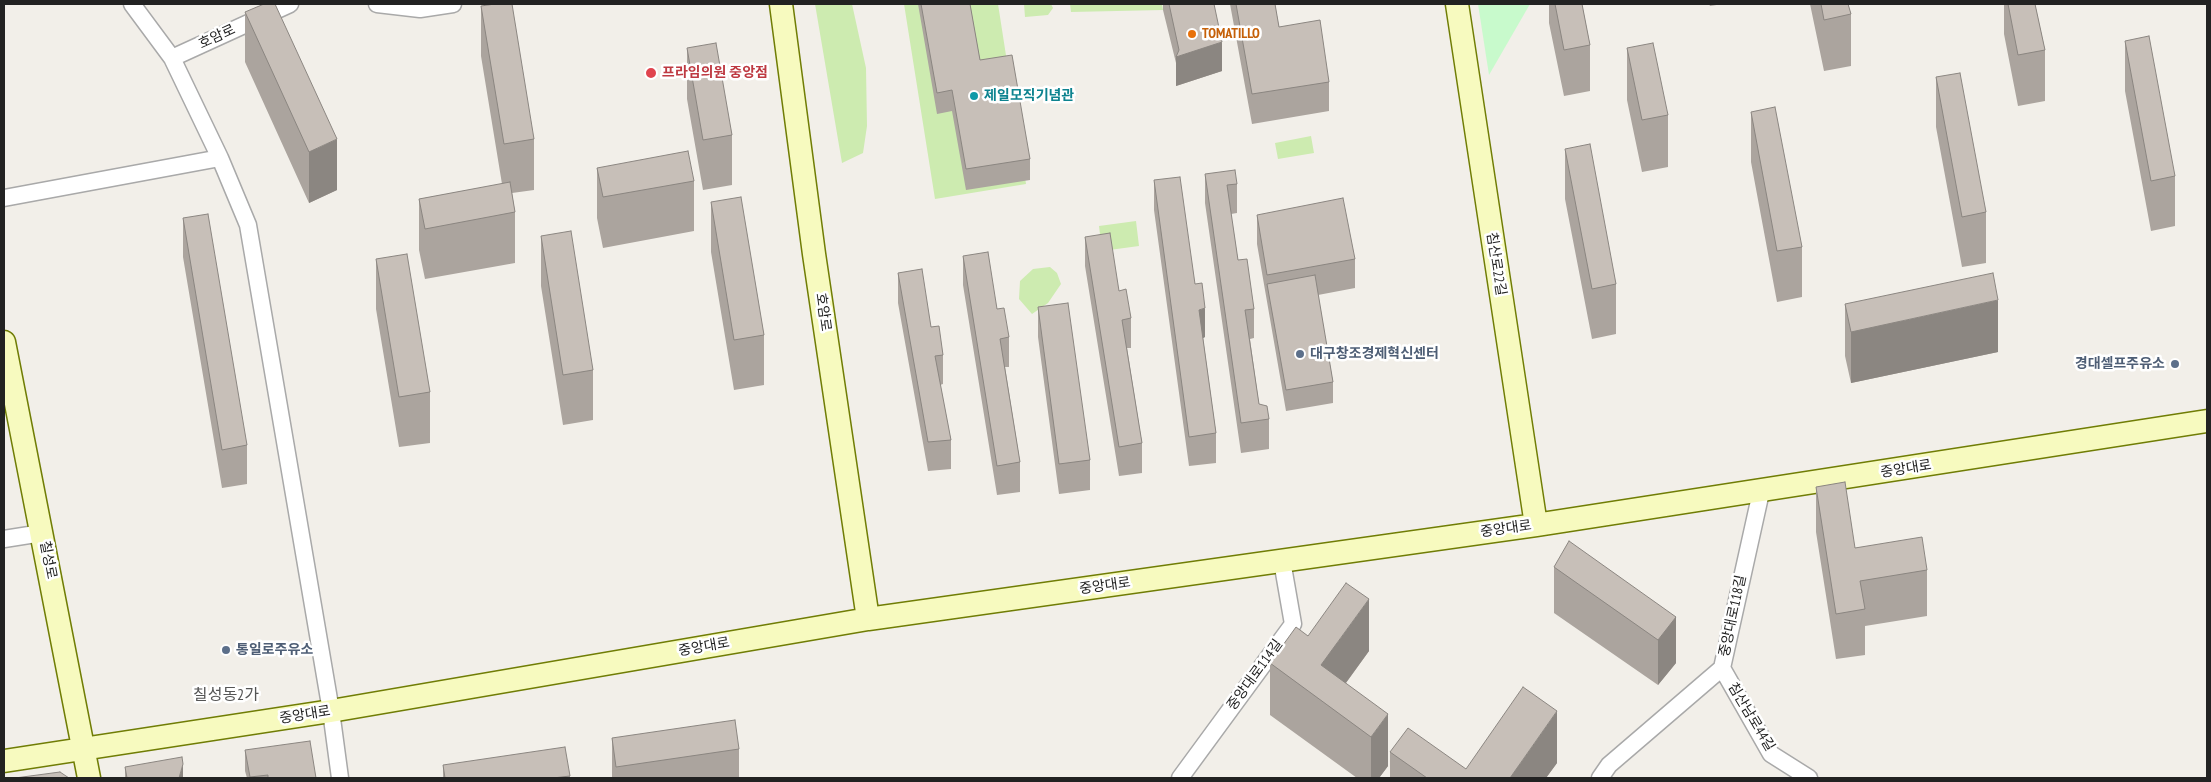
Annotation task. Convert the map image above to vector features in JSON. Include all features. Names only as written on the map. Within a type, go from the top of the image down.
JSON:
[{"type":"main road","name":"호암로","points":[[781,4],[816,264],[868,619]]},
{"type":"main road","name":"침산로22길","points":[[1457,4],[1536,525]]},
{"type":"main road","name":"칠성로","points":[[4,342],[89,778]]},
{"type":"main road","name":"중앙대로","points":[[4,761],[331,711],[868,619],[1761,492],[2207,421]]},
{"type":"street","points":[[132,4],[172,58],[220,158],[248,224],[331,711],[340,778]]},
{"type":"street","name":"호암로","points":[[172,58],[290,4]]},
{"type":"street","points":[[377,4],[420,9],[453,4]]},
{"type":"street","points":[[4,198],[220,158]]},
{"type":"street","name":"중앙대로118길","points":[[1600,778],[1609,765],[1722,668],[1761,492]]},
{"type":"street","points":[[4,539],[42,532]]},
{"type":"street","name":"중앙대로114길","points":[[1180,778],[1293,624],[1282,561]]},
{"type":"street","name":"침산남로44길","points":[[1722,668],[1772,754],[1809,778]]},
{"type":"green space","points":[[815,4],[852,4],[866,68],[867,126],[863,153],[842,163]]},
{"type":"green space","name":"제일모직기념관","points":[[904,4],[998,4],[1026,184],[935,199]]},
{"type":"green space","points":[[1024,4],[1051,4],[1053,8],[1048,15],[1025,17]]},
{"type":"green space","points":[[1070,4],[1162,4],[1163,10],[1071,12]]},
{"type":"green space","points":[[1478,4],[1530,4],[1489,75]]},
{"type":"green space","points":[[1311,136],[1314,153],[1278,159],[1275,143]]},
{"type":"green space","points":[[1136,221],[1139,246],[1102,251],[1099,226]]},
{"type":"green space","points":[[1050,267],[1057,273],[1061,284],[1048,303],[1032,314],[1019,299],[1020,281],[1033,269]]},
{"type":"building","points":[[264,4],[275,4],[337,139],[309,152],[245,12]]},
{"type":"building","points":[[512,4],[534,139],[504,144],[481,6]]},
{"type":"building","name":"제일모직기념관","points":[[921,4],[970,4],[980,60],[1012,55],[1030,159],[966,169],[952,90],[937,93]]},
{"type":"building","points":[[1169,4],[1214,4],[1222,42],[1176,57],[1179,50]]},
{"type":"building","points":[[1236,4],[1275,4],[1279,27],[1320,20],[1329,82],[1252,94]]},
{"type":"building","points":[[1555,4],[1582,4],[1590,45],[1564,50]]},
{"type":"building","points":[[1821,4],[1848,4],[1851,14],[1824,20]]},
{"type":"building","points":[[2008,4],[2035,4],[2045,50],[2018,55]]},
{"type":"building","points":[[2149,36],[2175,176],[2151,181],[2125,41]]},
{"type":"building","points":[[716,43],[732,135],[703,140],[687,48]]},
{"type":"building","points":[[1653,43],[1668,115],[1642,120],[1627,48]]},
{"type":"building","points":[[1960,73],[1986,212],[1962,217],[1936,77]]},
{"type":"building","points":[[1775,107],[1802,247],[1777,251],[1751,112]]},
{"type":"building","points":[[1590,144],[1616,284],[1592,289],[1565,149]]},
{"type":"building","points":[[688,151],[694,181],[603,197],[597,168]]},
{"type":"building","points":[[1235,170],[1237,184],[1227,185],[1238,260],[1247,259],[1254,309],[1245,310],[1259,404],[1267,406],[1269,419],[1241,423],[1205,174]]},
{"type":"building","points":[[1180,177],[1195,284],[1202,283],[1205,308],[1199,310],[1216,433],[1189,437],[1154,180]]},
{"type":"building","points":[[510,182],[515,212],[425,229],[419,199]]},
{"type":"building","points":[[741,197],[764,335],[734,340],[711,202]]},
{"type":"building","points":[[1343,198],[1355,259],[1267,275],[1257,215]]},
{"type":"building","points":[[208,214],[247,445],[222,450],[183,218]]},
{"type":"building","points":[[571,231],[593,370],[563,375],[541,236]]},
{"type":"building","points":[[1110,233],[1119,291],[1126,289],[1131,318],[1122,320],[1142,443],[1119,447],[1085,237]]},
{"type":"building","points":[[988,252],[997,309],[1004,308],[1009,337],[1000,339],[1020,462],[997,466],[963,256]]},
{"type":"building","points":[[407,254],[430,392],[399,397],[376,259]]},
{"type":"building","points":[[922,269],[931,327],[939,326],[943,355],[935,356],[951,440],[928,442],[898,273]]},
{"type":"building","points":[[1993,273],[1998,300],[1851,332],[1845,304]]},
{"type":"building","name":"대구창조경제혁신센터","points":[[1315,275],[1333,382],[1286,390],[1267,284]]},
{"type":"building","points":[[1068,303],[1090,460],[1059,464],[1038,307]]},
{"type":"building","points":[[1845,482],[1855,548],[1922,537],[1927,570],[1860,581],[1865,609],[1836,614],[1816,487]]},
{"type":"building","points":[[1569,541],[1676,617],[1658,640],[1554,567]]},
{"type":"building","points":[[1346,583],[1369,599],[1321,665],[1388,714],[1371,737],[1270,663],[1296,627],[1308,636]]},
{"type":"building","points":[[1523,687],[1557,711],[1510,778],[1427,778],[1390,752],[1408,728],[1466,769]]},
{"type":"building","points":[[735,720],[739,749],[616,767],[612,738]]},
{"type":"building","points":[[310,741],[316,778],[268,778],[268,775],[250,777],[245,750]]},
{"type":"building","points":[[565,747],[570,776],[553,778],[445,778],[443,765]]},
{"type":"building","points":[[182,757],[183,764],[179,778],[127,778],[125,767]]},
{"type":"building","points":[[60,772],[69,778],[15,778]]},
{"type":"place","name":"TOMATILLO","points":[[1192,34]]},
{"type":"place","name":"프라임의원 중앙점","points":[[651,73]]},
{"type":"place","name":"제일모직기념관","points":[[974,96]]},
{"type":"place","name":"대구창조경제혁신센터","points":[[1300,354]]},
{"type":"place","name":"경대셀프주유소","points":[[2175,364]]},
{"type":"place","name":"통일로주유소","points":[[226,650]]},
{"type":"district","name":"칠성동2가","points":[[226,695]]}]
